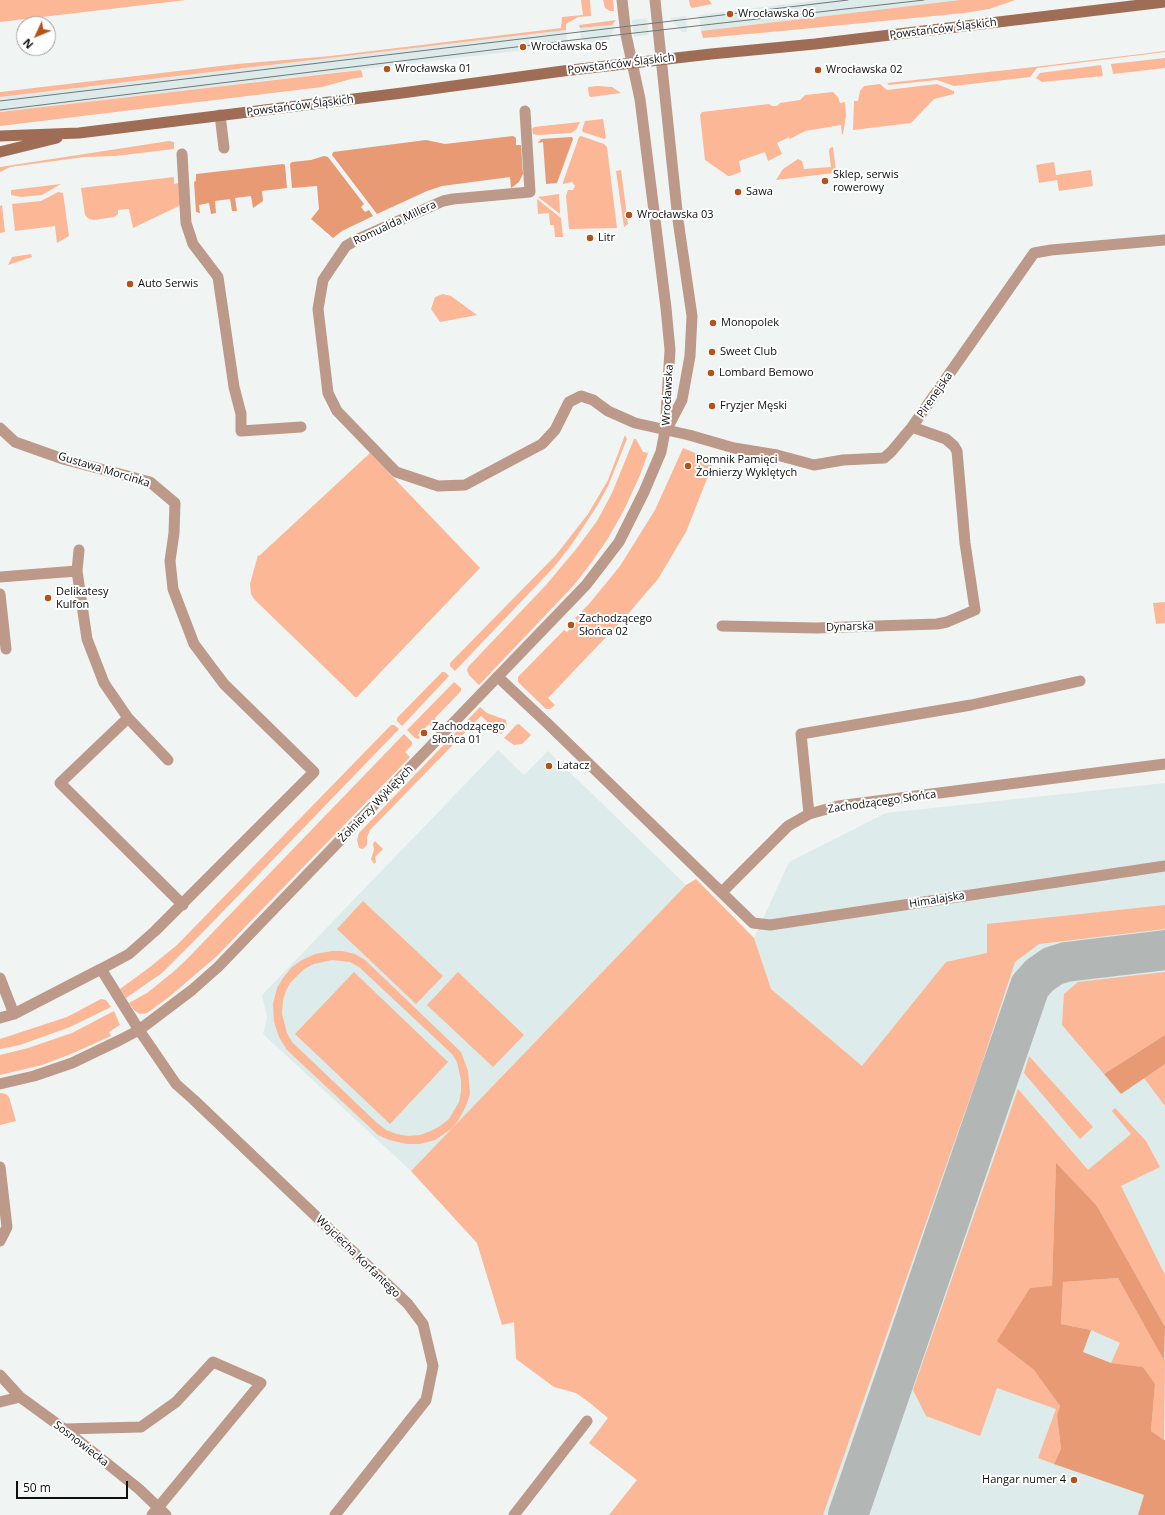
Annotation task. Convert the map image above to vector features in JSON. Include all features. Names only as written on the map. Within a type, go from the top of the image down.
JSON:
[{"type":"main road","name":"Powstańców Śląskich","points":[[0,136],[78,133],[402,93],[563,71],[815,44],[1165,2]]},
{"type":"main road","name":"Powstańców Śląskich","points":[[0,152],[78,133]]},
{"type":"street","name":"Wrocławska","points":[[622,0],[626,35],[640,99],[666,308],[670,350],[666,431]]},
{"type":"street","name":"Wrocławska","points":[[655,0],[678,220],[692,316],[690,356],[682,400],[666,431]]},
{"type":"street","name":"Romualda Millera","points":[[525,111],[530,192],[443,201],[358,239],[343,249],[323,280],[318,309],[328,393],[337,411],[396,472],[438,486],[466,484],[542,444],[555,430],[569,402],[581,396],[593,400],[608,411],[635,423],[666,431]]},
{"type":"street","points":[[220,116],[224,148]]},
{"type":"street","points":[[182,154],[186,223],[194,244],[218,277],[234,387],[241,414],[241,432],[301,427]]},
{"type":"street","name":"Pirenejska","points":[[666,431],[690,435],[734,448],[777,455],[814,465],[843,460],[884,458],[912,427],[1034,254],[1051,250],[1163,239]]},
{"type":"street","name":"Dynarska","points":[[722,626],[816,628],[937,624],[947,622],[975,610],[965,543],[957,451],[946,439],[912,427]]},
{"type":"street","name":"Gustawa Morcinka","points":[[0,428],[15,442],[63,459],[150,482],[175,503],[174,533],[170,561],[173,589],[194,644],[224,684],[314,772],[183,906]]},
{"type":"street","name":"Żołnierzy Wyklętych","points":[[0,1084],[34,1076],[72,1063],[139,1030],[192,990],[218,967],[586,585],[619,542],[647,486],[666,431]]},
{"type":"street","points":[[79,550],[77,571],[87,638],[104,683],[128,718],[168,760]]},
{"type":"street","points":[[0,577],[77,571]]},
{"type":"street","points":[[0,594],[6,649]]},
{"type":"street","points":[[498,677],[722,892]]},
{"type":"street","points":[[809,814],[801,734],[971,705],[1080,681]]},
{"type":"street","points":[[0,1018],[14,1014],[129,954],[183,906],[60,782],[128,718]]},
{"type":"street","name":"Zachodzącego Słońca","points":[[722,892],[788,826],[809,814],[838,806],[1165,764]]},
{"type":"street","name":"Himalajska","points":[[722,892],[753,923],[770,925],[1165,866]]},
{"type":"street","name":"Wojciecha Korfantego","points":[[101,969],[139,1030],[176,1084],[408,1304],[423,1324],[432,1366],[426,1400],[335,1515]]},
{"type":"street","points":[[0,978],[14,1014]]},
{"type":"street","points":[[0,1166],[7,1227],[0,1241]]},
{"type":"street","name":"Sosnowiecka","points":[[0,1375],[20,1397],[64,1429],[138,1489],[158,1513],[261,1383],[213,1362],[176,1402],[141,1428],[64,1429]]},
{"type":"street","points":[[0,1402],[20,1397]]},
{"type":"street","points":[[514,1515],[587,1421]]},
{"type":"shaded area","points":[[0,0],[186,0],[51,16],[16,16],[16,20],[0,22]]},
{"type":"shaded area","points":[[581,0],[590,0],[591,16],[578,17],[566,24],[566,30],[0,97],[0,92],[237,64],[331,56],[561,28],[562,17],[583,15]]},
{"type":"shaded area","points":[[603,0],[613,0],[614,11],[610,11],[605,8]]},
{"type":"shaded area","points":[[689,0],[709,0],[712,4],[692,8]]},
{"type":"shaded area","points":[[819,0],[960,0],[701,31],[699,15]]},
{"type":"shaded area","points":[[960,0],[1015,0],[989,9],[964,13],[782,31],[703,38],[701,31]]},
{"type":"shaded area","points":[[686,16],[687,32],[682,32],[670,18]]},
{"type":"shaded area","points":[[647,18],[649,35],[634,37],[632,20]]},
{"type":"shaded area","points":[[616,20],[612,25],[580,28],[579,25]]},
{"type":"shaded area","points":[[615,23],[609,40],[582,44],[580,28],[611,25]]},
{"type":"shaded area","points":[[566,30],[568,45],[0,112],[0,97]]},
{"type":"shaded area","points":[[1165,51],[1037,68],[1030,77],[954,86],[937,80],[889,85],[887,83],[1034,67]]},
{"type":"shaded area","points":[[1165,58],[1165,68],[1113,74],[1111,64]]},
{"type":"shaded area","points":[[1101,65],[1103,76],[1042,82],[1036,78],[1040,73]]},
{"type":"shaded area","points":[[361,70],[363,77],[322,87],[0,126],[0,112]]},
{"type":"shaded area","points":[[880,84],[887,90],[937,84],[954,91],[954,94],[934,99],[911,123],[853,130],[854,101],[858,101],[860,91],[864,86]]},
{"type":"shaded area","points":[[588,87],[612,87],[621,93],[589,96]]},
{"type":"shaded area","points":[[833,92],[838,97],[840,103],[845,102],[846,116],[842,135],[841,125],[805,131],[790,139],[789,137],[777,143],[782,154],[768,161],[765,152],[739,161],[741,172],[730,176],[705,160],[700,115],[702,112],[769,104],[772,106],[777,106],[780,103],[800,100],[805,95]]},
{"type":"shaded area","points":[[603,119],[606,138],[604,139],[583,132],[582,130],[585,121]]},
{"type":"shaded area","points":[[580,122],[576,130],[571,133],[538,135],[533,134],[532,129],[534,127]]},
{"type":"shaded area","points":[[513,136],[516,138],[516,145],[521,145],[523,174],[519,182],[511,188],[510,177],[442,186],[427,191],[377,214],[332,155],[333,152],[426,140],[445,144]]},
{"type":"shaded area","points":[[581,136],[604,144],[607,147],[617,228],[569,229],[566,196],[568,190],[573,190],[575,186],[572,182],[563,184],[563,182],[579,137]]},
{"type":"shaded area","points":[[572,137],[573,139],[557,183],[546,184],[543,142],[538,143],[541,139]]},
{"type":"shaded area","points":[[169,141],[174,142],[174,149],[115,156],[84,157],[10,167],[0,172],[0,167]]},
{"type":"shaded area","points":[[833,147],[836,171],[834,173],[776,180],[783,169],[798,159],[802,161],[804,169],[831,167],[829,151],[830,148]]},
{"type":"shaded area","points":[[324,156],[328,157],[364,204],[361,207],[365,212],[369,210],[373,216],[342,231],[333,238],[311,219],[319,209],[317,186],[292,188],[290,164],[292,162],[311,160]]},
{"type":"shaded area","points":[[1054,162],[1056,175],[1091,170],[1093,186],[1059,191],[1057,180],[1039,183],[1036,165]]},
{"type":"shaded area","points":[[285,165],[287,188],[262,191],[263,201],[253,208],[251,196],[235,198],[237,211],[232,211],[230,199],[215,201],[216,213],[211,214],[209,203],[199,205],[200,213],[196,212],[194,182],[196,181],[196,174]]},
{"type":"shaded area","points":[[621,170],[628,224],[624,227],[616,171]]},
{"type":"shaded area","points":[[174,177],[174,184],[179,183],[181,205],[133,228],[129,209],[118,210],[118,214],[114,217],[94,220],[89,219],[85,215],[81,188]]},
{"type":"shaded area","points":[[61,184],[42,195],[21,197],[11,195],[11,190]]},
{"type":"shaded area","points":[[58,192],[63,193],[69,236],[57,243],[55,226],[15,231],[12,204],[41,201]]},
{"type":"shaded area","points":[[559,194],[560,214],[538,197]]},
{"type":"shaded area","points":[[537,199],[561,218],[563,237],[555,237],[554,225],[550,225],[549,213],[538,214]]},
{"type":"shaded area","points":[[2,205],[5,232],[0,233],[0,206]]},
{"type":"shaded area","points":[[31,254],[32,257],[8,265],[12,257]]},
{"type":"shaded area","points":[[443,294],[451,296],[477,315],[440,322],[431,309],[435,297]]},
{"type":"shaded area","points":[[625,435],[627,439],[608,486],[597,506],[572,544],[554,567],[455,671],[450,666],[450,663],[556,555],[588,514],[608,480]]},
{"type":"shaded area","points":[[634,439],[636,439],[643,452],[648,453],[624,510],[607,540],[574,585],[479,685],[469,675],[467,670],[468,667],[546,585],[597,521],[612,493]]},
{"type":"shaded area","points":[[683,448],[714,461],[686,532],[658,579],[627,615],[548,698],[555,705],[550,709],[546,709],[518,682],[518,677],[564,630],[567,632],[578,621],[575,618],[589,604],[620,566],[655,510]]},
{"type":"shaded area","points":[[370,453],[480,568],[357,697],[355,697],[254,599],[251,594],[250,584],[258,555],[259,556]]},
{"type":"shaded area","points":[[1165,602],[1165,623],[1156,624],[1153,603]]},
{"type":"shaded area","points":[[442,672],[445,672],[449,676],[402,726],[397,721],[397,718]]},
{"type":"shaded area","points":[[454,682],[461,688],[461,691],[435,718],[435,722],[431,726],[429,724],[418,735],[420,737],[419,739],[415,738],[407,730]]},
{"type":"shaded area","points":[[480,707],[487,713],[506,720],[507,728],[501,734],[481,716],[370,830],[367,837],[367,845],[363,849],[359,848],[357,840],[359,833]]},
{"type":"shaded area","points":[[519,724],[531,735],[522,744],[514,745],[504,738],[516,725]]},
{"type":"shaded area","points":[[391,725],[394,725],[399,729],[207,928],[162,973],[126,998],[120,989],[177,945]]},
{"type":"shaded area","points":[[404,734],[412,742],[412,745],[405,752],[410,757],[217,956],[169,997],[147,1013],[140,1014],[135,1011],[129,1003],[147,993],[186,960]]},
{"type":"shaded area","points":[[498,750],[524,775],[548,751],[686,885],[411,1171],[263,1034],[267,1018],[262,995]]},
{"type":"shaded area","points":[[1165,783],[1165,1515],[609,1515],[637,1480],[589,1443],[608,1418],[590,1403],[862,1067],[770,989],[754,938],[789,862],[886,813]]},
{"type":"shaded area","points":[[375,841],[383,849],[375,857],[376,862],[374,864],[371,859],[374,850],[373,844]]},
{"type":"shaded area","points":[[696,879],[754,938],[771,989],[862,1066],[946,962],[987,953],[987,924],[1165,905],[1165,929],[1039,944],[1015,962],[979,1072],[823,1515],[609,1515],[637,1480],[589,1443],[608,1418],[576,1393],[554,1387],[516,1359],[514,1322],[502,1325],[477,1243],[411,1171],[686,885]]},
{"type":"shaded area","points":[[363,901],[443,976],[416,1004],[337,929]]},
{"type":"shaded area","points":[[342,951],[355,954],[365,960],[461,1052],[468,1071],[470,1094],[466,1106],[458,1121],[451,1129],[435,1140],[420,1144],[407,1144],[389,1140],[378,1135],[287,1050],[279,1037],[274,1022],[273,1004],[277,988],[292,967],[315,954]],"holes":[[[332,960],[350,962],[359,967],[452,1054],[457,1062],[461,1080],[459,1102],[449,1119],[431,1131],[420,1135],[408,1136],[386,1130],[292,1042],[287,1033],[282,1014],[283,1000],[290,983],[304,969],[314,964]]]},
{"type":"shaded area","points":[[354,972],[448,1062],[390,1124],[295,1034]]},
{"type":"shaded area","points":[[458,972],[524,1035],[493,1067],[427,1005]]},
{"type":"shaded area","points":[[1165,972],[1165,1035],[1104,1074],[1062,1025],[1064,994],[1078,982]]},
{"type":"shaded area","points":[[101,999],[106,1000],[111,1007],[70,1027],[20,1045],[0,1049],[0,1039],[67,1017]]},
{"type":"shaded area","points":[[114,1011],[120,1025],[109,1032],[111,1036],[42,1065],[0,1075],[0,1055],[28,1048],[72,1033]]},
{"type":"shaded area","points":[[1165,1035],[1165,1064],[1121,1094],[1104,1074]]},
{"type":"shaded area","points":[[1029,1056],[1093,1127],[1080,1139],[1024,1073]]},
{"type":"shaded area","points":[[1165,1064],[1165,1106],[1144,1078]]},
{"type":"shaded area","points":[[1018,1089],[1088,1170],[1131,1134],[1112,1111],[1115,1108],[1146,1141],[1160,1167],[1121,1186],[1165,1275],[1165,1327],[1097,1206],[1056,1164],[1052,1286],[998,1341],[1034,1370],[1060,1406],[1057,1415],[1061,1449],[1054,1464],[1038,1458],[1056,1409],[997,1388],[980,1436],[926,1416],[913,1390]]},
{"type":"shaded area","points":[[0,1093],[6,1094],[9,1097],[16,1121],[0,1125]]},
{"type":"shaded area","points":[[1056,1163],[1097,1206],[1165,1327],[1164,1360],[1118,1278],[1063,1282],[1061,1324],[1091,1330],[1083,1352],[1111,1363],[1143,1367],[1155,1384],[1151,1431],[1165,1440],[1165,1515],[1138,1515],[1144,1495],[1054,1464],[1061,1449],[1057,1415],[1060,1406],[1034,1370],[997,1341],[1030,1288],[1052,1286]]},
{"type":"shaded area","points":[[1118,1278],[1165,1360],[1164,1440],[1151,1431],[1155,1384],[1143,1367],[1111,1363],[1120,1343],[1091,1330],[1061,1324],[1063,1282]]},
{"type":"taxiway","points":[[848,1515],[1030,986],[1040,975],[1053,966],[1066,962],[1165,950]]},
{"type":"tram line","points":[[0,101],[848,0]]},
{"type":"tram line","points":[[0,110],[573,40],[924,0]]},
{"type":"place","name":"Wrocławska 06","points":[[730,14]]},
{"type":"place","name":"Wrocławska 05","points":[[523,47]]},
{"type":"place","name":"Wrocławska 01","points":[[387,69]]},
{"type":"place","name":"Wrocławska 02","points":[[818,70]]},
{"type":"place","name":"Sklep, serwis rowerowy","points":[[825,181]]},
{"type":"place","name":"Sawa","points":[[738,192]]},
{"type":"place","name":"Wrocławska 03","points":[[629,215]]},
{"type":"place","name":"Litr","points":[[590,238]]},
{"type":"place","name":"Auto Serwis","points":[[130,284]]},
{"type":"place","name":"Monopolek","points":[[713,323]]},
{"type":"place","name":"Sweet Club","points":[[712,352]]},
{"type":"place","name":"Lombard Bemowo","points":[[711,373]]},
{"type":"place","name":"Fryzjer Męski","points":[[712,406]]},
{"type":"place","name":"Pomnik Pamięci Żołnierzy Wyklętych","points":[[688,466]]},
{"type":"place","name":"Delikatesy Kulfon","points":[[48,598]]},
{"type":"place","name":"Zachodzącego Słońca 02","points":[[571,625]]},
{"type":"place","name":"Zachodzącego Słońca 01","points":[[424,733]]},
{"type":"place","name":"Latacz","points":[[549,766]]},
{"type":"place","name":"Hangar numer 4","points":[[1074,1480]]}]
